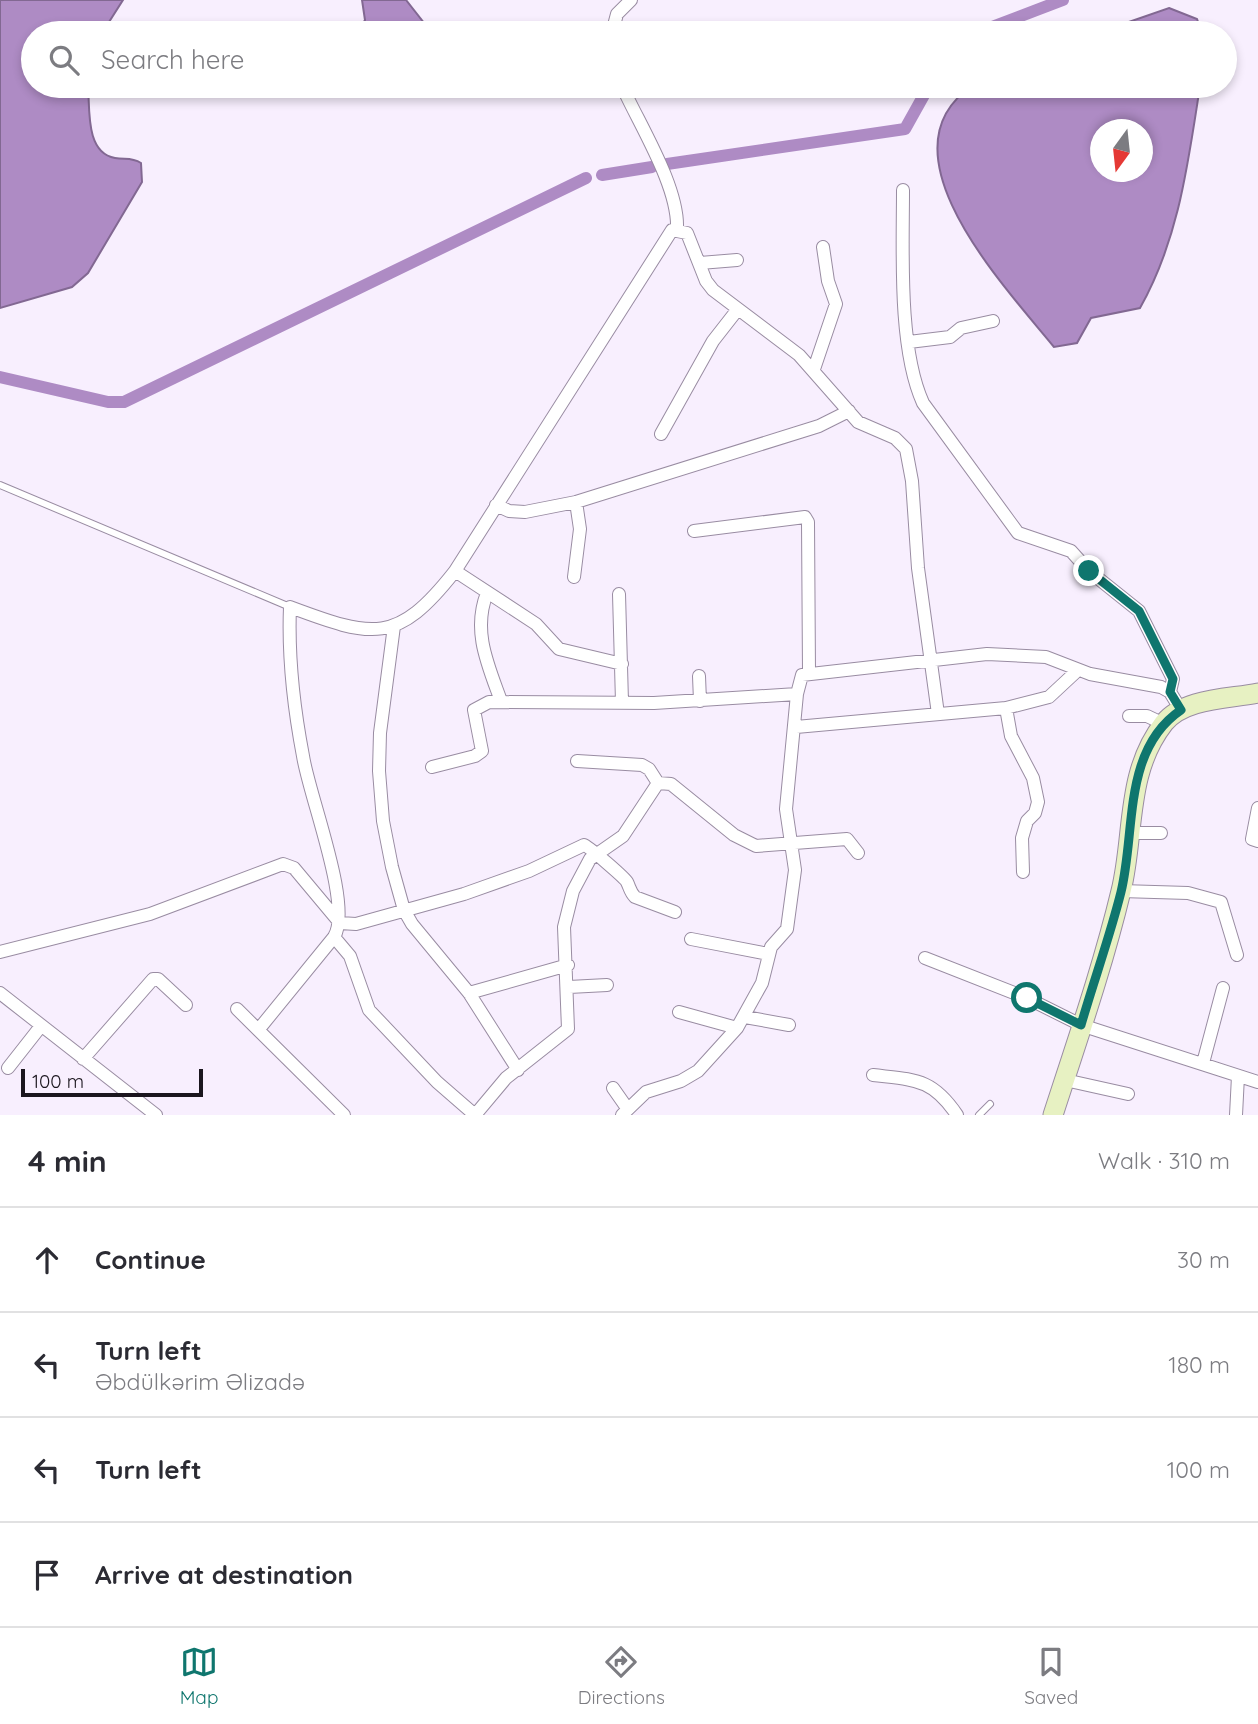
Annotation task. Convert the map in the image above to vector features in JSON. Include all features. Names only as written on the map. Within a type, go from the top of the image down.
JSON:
[{"type":"street","points":[[615,21],[617,14],[631,0]]},
{"type":"street","points":[[628,98],[672,190],[678,209],[677,229]]},
{"type":"street","points":[[903,190],[909,342],[918,392],[954,450],[1018,533],[1071,551],[1097,578],[1114,588],[1139,611],[1173,679],[1170,692]]},
{"type":"street","points":[[259,1030],[334,937],[340,923],[334,876],[303,757],[290,607],[353,627],[394,626],[417,615],[455,572],[668,233],[677,229],[687,233],[713,290],[814,369],[862,425],[895,438],[905,449],[912,481],[918,568],[938,714]]},
{"type":"street","points":[[814,369],[836,303],[828,281],[823,247]]},
{"type":"street","points":[[699,262],[737,260]]},
{"type":"street","points":[[661,434],[713,341],[738,309]]},
{"type":"street","points":[[909,342],[950,337],[961,328],[993,321]]},
{"type":"street","points":[[496,505],[509,511],[525,512],[576,502],[819,426],[849,411]]},
{"type":"street","points":[[575,577],[580,530],[576,502]]},
{"type":"street","points":[[694,531],[805,517],[808,522],[809,672]]},
{"type":"street","points":[[455,572],[543,630],[559,649],[622,664]]},
{"type":"street","points":[[487,593],[480,616],[481,639],[501,701]]},
{"type":"street","points":[[619,594],[622,702]]},
{"type":"street","points":[[394,626],[380,733],[379,771],[383,821],[404,910],[422,938],[469,993],[519,1070]]},
{"type":"street","points":[[613,1088],[624,1111],[646,1092],[690,1077],[737,1028],[762,983],[768,954],[790,920],[795,870],[786,809],[799,680],[809,672],[1015,654],[1057,660],[1079,670],[1150,683],[1170,692],[1181,710]]},
{"type":"street","points":[[796,727],[1006,709],[1049,697],[1079,670]]},
{"type":"street","points":[[699,677],[700,701]]},
{"type":"street","points":[[1053,1115],[1121,891],[1135,788],[1152,743],[1164,723],[1181,710],[1258,693]]},
{"type":"street","points":[[432,766],[475,756],[482,751],[474,710],[478,705],[501,701],[700,701],[797,694]]},
{"type":"street","points":[[1006,709],[1011,736],[1033,778],[1038,802],[1035,813],[1027,821],[1022,838],[1023,872]]},
{"type":"street","points":[[1129,716],[1147,716],[1164,723]]},
{"type":"street","points":[[578,761],[642,765],[649,769],[658,783]]},
{"type":"street","points":[[334,937],[350,956],[369,1010],[437,1082],[475,1115],[498,1087],[568,1029],[569,987],[564,927],[579,877],[598,853],[615,844],[623,836],[658,783]]},
{"type":"street","points":[[658,783],[671,784],[746,842],[769,846],[790,842],[847,839],[858,853]]},
{"type":"street","points":[[1258,808],[1251,834],[1252,839],[1258,841]]},
{"type":"street","points":[[1127,833],[1161,833]]},
{"type":"street","points":[[0,952],[150,914],[283,864],[294,869],[340,923],[356,924],[529,871],[575,846],[591,846],[606,864],[627,881],[635,897],[675,912]]},
{"type":"street","points":[[1121,891],[1188,893],[1221,902],[1237,955]]},
{"type":"street","points":[[691,939],[768,954]]},
{"type":"street","points":[[925,958],[1006,989],[1081,1025],[1258,1082]]},
{"type":"street","points":[[469,993],[568,965]]},
{"type":"street","points":[[83,1059],[153,979],[158,979],[186,1005]]},
{"type":"street","points":[[569,987],[607,985]]},
{"type":"street","points":[[1203,1063],[1223,988]]},
{"type":"street","points":[[0,993],[156,1115]]},
{"type":"street","points":[[237,1009],[344,1115]]},
{"type":"street","points":[[679,1012],[737,1028]]},
{"type":"street","points":[[745,1017],[789,1025]]},
{"type":"street","points":[[8,1068],[41,1026]]},
{"type":"street","points":[[873,1075],[916,1080],[933,1086],[957,1115]]},
{"type":"street","points":[[1236,1115],[1238,1076]]},
{"type":"street","points":[[1065,1080],[1128,1094]]},
{"type":"lane","points":[[0,485],[290,607]]},
{"type":"lane","points":[[979,1115],[990,1104]]},
{"type":"shaded area","points":[[0,0],[123,0],[110,21],[21,21],[21,98],[89,98],[91,128],[98,148],[115,158],[141,163],[142,182],[88,273],[72,287],[0,308]]},
{"type":"shaded area","points":[[362,0],[406,0],[422,21],[364,21]]},
{"type":"shaded area","points":[[1169,8],[1198,21],[1132,21]]},
{"type":"shaded area","points":[[961,98],[1198,98],[1180,200],[1173,228],[1153,282],[1140,308],[1091,318],[1077,343],[1054,347],[982,257],[959,220],[943,183],[937,147],[946,114]]},
{"type":"waterway","points":[[1008,21],[1063,0]]},
{"type":"waterway","points":[[667,164],[905,129],[922,98]]},
{"type":"waterway","points":[[602,175],[652,167]]},
{"type":"waterway","points":[[0,377],[108,402],[124,402],[586,178]]},
{"type":"route","points":[[1027,998],[1081,1025],[1121,891],[1130,808],[1135,788],[1152,743],[1164,723],[1181,710],[1170,692],[1173,679],[1139,611],[1114,588],[1089,571]]}]
